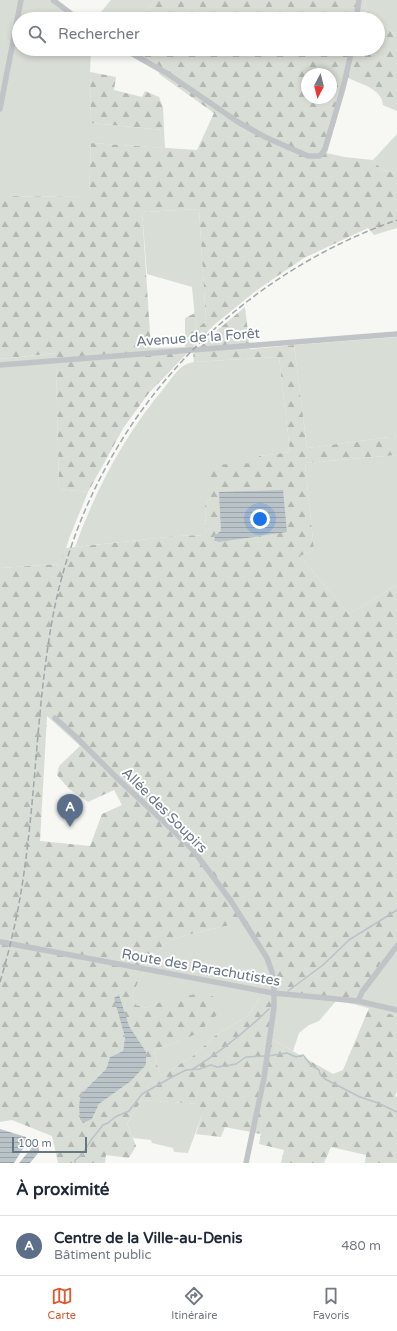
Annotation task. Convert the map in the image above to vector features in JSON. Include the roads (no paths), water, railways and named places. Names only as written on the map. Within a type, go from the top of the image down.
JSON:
[{"type":"street","points":[[19,12],[21,0]]},
{"type":"street","points":[[53,0],[69,12]]},
{"type":"street","points":[[357,12],[359,0]]},
{"type":"street","points":[[0,109],[12,47]]},
{"type":"street","points":[[137,56],[201,96],[238,122],[265,137],[308,156],[320,156],[326,149],[350,56]]},
{"type":"street","name":"Avenue de la Forêt","points":[[0,365],[397,334]]},
{"type":"street","name":"Allée des Soupirs","points":[[55,718],[193,850],[231,901],[267,958],[272,972],[275,993],[274,1007],[264,1078],[246,1163]]},
{"type":"street","name":"Route des Parachutistes","points":[[1,942],[275,993],[358,1001],[397,1010]]},
{"type":"street","points":[[358,1001],[362,992],[397,946]]},
{"type":"waterway","points":[[288,991],[323,965],[349,940],[397,910]]},
{"type":"waterway","points":[[193,1069],[233,1041],[269,1009]]},
{"type":"waterway","points":[[268,1056],[287,1053],[296,1057],[303,1055],[311,1065],[319,1070],[320,1074],[325,1079],[360,1097],[378,1103],[397,1112]]},
{"type":"waterway","points":[[75,1163],[75,1160],[82,1155],[91,1140],[103,1125],[115,1117],[129,1111],[142,1094],[172,1077],[186,1070],[200,1069],[211,1065],[217,1067],[225,1066],[236,1064],[246,1057],[266,1056]]},
{"type":"railway","points":[[0,982],[15,926],[26,858],[43,689],[52,621],[69,553],[95,489],[129,429],[170,374],[219,325],[273,283],[333,247],[397,220]]},
{"type":"place","name":"Centre de la Ville-au-Denis","points":[[70,827]]}]
